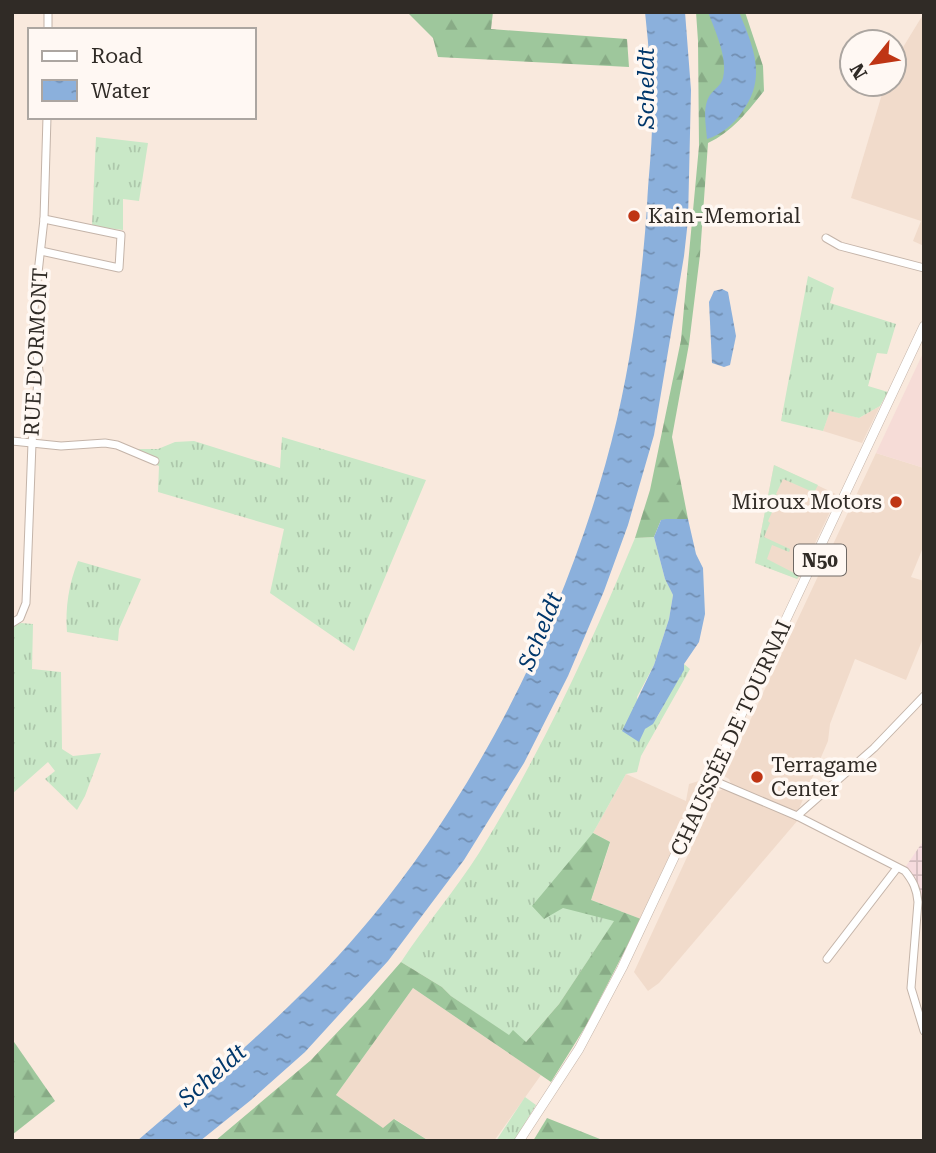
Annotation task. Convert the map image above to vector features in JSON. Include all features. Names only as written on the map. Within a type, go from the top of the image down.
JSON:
[{"type":"main road","name":"CHAUSSÉE DE TOURNAI","points":[[519,1141],[579,1049],[607,998],[714,781],[924,326]]},
{"type":"main road","name":"CHAUSSÉE DE TOURNAI","points":[[526,1141],[601,1021],[924,339]]},
{"type":"street","name":"RUE D'ORMONT","points":[[12,623],[20,618],[26,603],[32,443],[40,370],[33,318],[44,219],[47,119]]},
{"type":"street","points":[[41,251],[119,268],[121,235],[44,219]]},
{"type":"street","points":[[826,238],[840,246],[924,268]]},
{"type":"street","points":[[12,441],[61,446],[104,443],[117,445],[155,461]]},
{"type":"street","points":[[797,816],[874,748],[924,695]]},
{"type":"street","points":[[714,781],[797,816],[905,871],[917,891],[911,988],[924,1031]]},
{"type":"street","points":[[827,958],[897,868]]},
{"type":"shaded area","points":[[924,13],[924,246],[913,241],[921,221],[851,198],[881,98],[908,98],[908,39]]},
{"type":"shaded area","points":[[924,351],[924,468],[876,453]]},
{"type":"shaded area","points":[[880,406],[862,443],[823,431],[830,410],[859,418]]},
{"type":"shaded area","points":[[876,453],[924,468],[924,545],[911,577],[924,581],[924,636],[906,680],[855,659],[830,724],[828,741],[798,811],[794,812],[732,786],[724,776]]},
{"type":"shaded area","points":[[774,465],[838,495],[798,579],[755,563]]},
{"type":"shaded area","points":[[626,774],[686,801],[689,784],[699,781],[703,789],[641,919],[591,900],[610,843],[593,833]]},
{"type":"shaded area","points":[[723,789],[798,820],[659,983],[648,991],[634,972],[717,792]]},
{"type":"shaded area","points":[[924,840],[924,898],[921,898],[917,885],[904,869]]},
{"type":"shaded area","points":[[413,988],[541,1075],[494,1141],[429,1141],[395,1119],[383,1129],[336,1095]]},
{"type":"green space","points":[[407,12],[493,12],[491,29],[627,39],[629,67],[438,57],[433,38]]},
{"type":"green space","points":[[696,12],[745,12],[763,66],[764,91],[732,127],[708,143],[700,255],[689,344],[672,437],[688,519],[661,520],[654,537],[635,538],[650,490],[681,340],[699,146]]},
{"type":"green space","points":[[96,137],[148,143],[139,201],[123,199],[123,230],[92,226]]},
{"type":"green space","points":[[808,276],[834,288],[830,303],[896,324],[887,354],[877,353],[868,386],[888,392],[880,406],[859,418],[830,411],[823,431],[781,421]]},
{"type":"green space","points":[[282,437],[426,480],[354,651],[270,593],[284,529],[158,492],[159,466],[136,457],[136,449],[158,449],[175,442],[194,441],[280,468]]},
{"type":"green space","points":[[774,465],[818,485],[809,503],[813,492],[783,479],[764,537],[790,549],[789,552],[772,545],[767,559],[798,575],[809,553],[807,549],[811,551],[797,579],[755,563]]},
{"type":"green space","points":[[654,537],[665,579],[673,595],[669,619],[654,665],[637,697],[645,729],[658,716],[684,664],[690,669],[641,756],[637,772],[626,774],[593,833],[610,842],[591,900],[621,911],[559,1004],[525,1043],[513,1031],[509,1036],[442,987],[401,962],[470,867],[523,777],[582,659],[635,538]]},
{"type":"green space","points":[[78,561],[141,579],[119,629],[118,641],[67,632],[68,596]]},
{"type":"green space","points":[[21,623],[33,624],[32,669],[61,672],[62,749],[73,756],[101,753],[77,810],[45,779],[55,771],[48,762],[12,794],[12,626]]},
{"type":"green space","points":[[593,833],[610,842],[591,900],[641,919],[587,1024],[551,1082],[413,988],[336,1095],[383,1128],[394,1119],[429,1141],[215,1141],[311,1060],[401,962],[442,987],[509,1035],[513,1030],[526,1042],[559,1004],[614,921],[563,908],[544,919],[532,906]]},
{"type":"green space","points":[[12,1039],[55,1101],[12,1135]]},
{"type":"green space","points":[[525,1097],[536,1105],[514,1141],[496,1141]]},
{"type":"green space","points":[[547,1118],[605,1141],[533,1141]]},
{"type":"water","points":[[645,12],[685,12],[691,90],[688,220],[684,256],[654,435],[628,525],[568,676],[524,763],[464,860],[388,961],[305,1052],[200,1141],[137,1141],[289,1006],[372,917],[453,806],[522,682],[552,617],[599,485],[623,393],[632,340],[642,260],[652,133]]},
{"type":"water","points":[[708,12],[739,12],[753,50],[756,75],[750,99],[739,116],[722,132],[707,139],[706,105],[710,95],[722,81],[724,70],[720,44]]},
{"type":"water","points":[[722,289],[728,292],[736,336],[730,365],[724,367],[712,363],[709,302],[714,291]]},
{"type":"water","points":[[688,519],[696,554],[703,568],[705,614],[699,642],[684,664],[684,670],[653,724],[645,729],[639,742],[622,731],[654,665],[669,619],[673,595],[665,579],[654,537],[661,520]]},
{"type":"place","name":"Kain-Memorial","points":[[634,216]]},
{"type":"place","name":"Miroux Motors","points":[[896,502]]},
{"type":"place","name":"Terragame Center","points":[[757,777]]},
{"type":"water label","name":"Scheldt","points":[[646,88]]},
{"type":"water label","name":"Scheldt","points":[[540,631]]},
{"type":"water label","name":"Scheldt","points":[[212,1075]]}]
